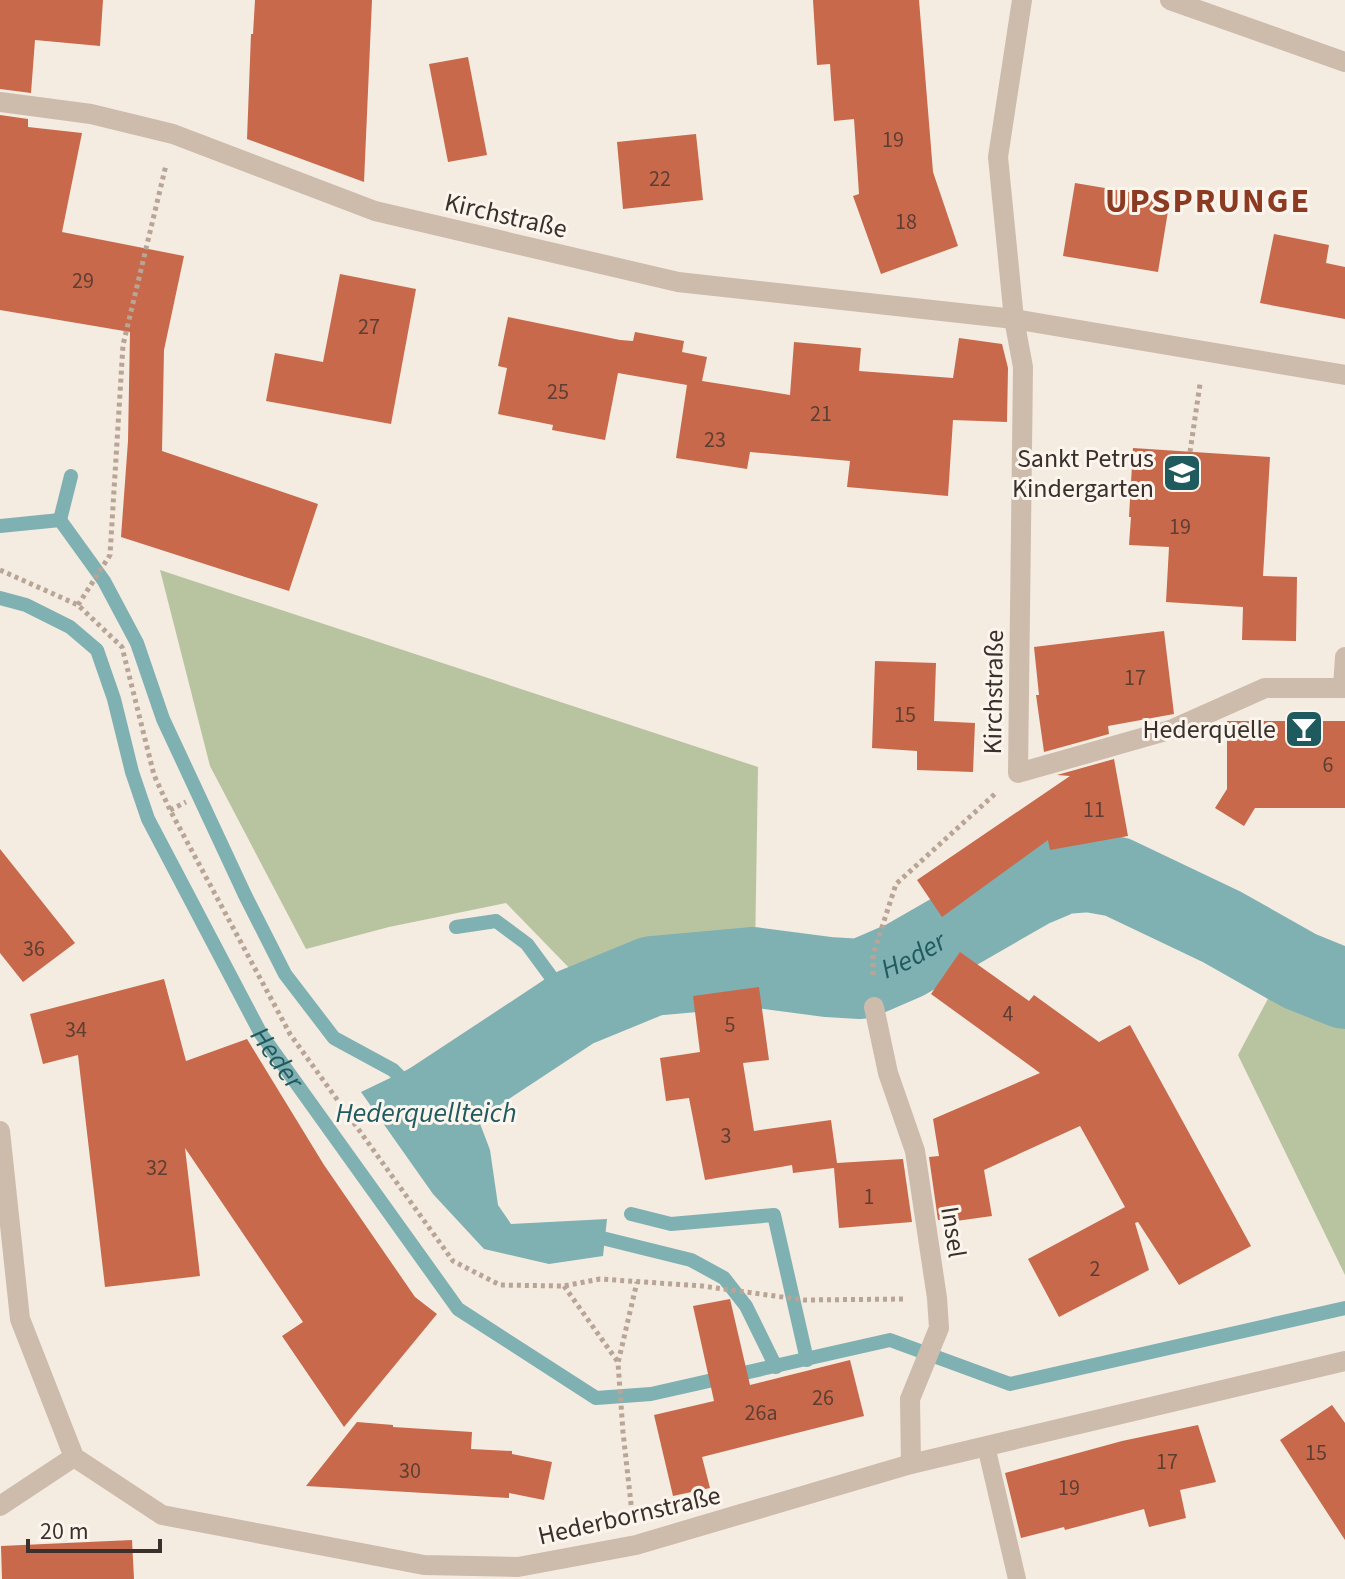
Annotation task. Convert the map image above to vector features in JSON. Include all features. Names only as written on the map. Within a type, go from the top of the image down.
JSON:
[{"type":"street","name":"Kirchstraße","points":[[1022,0],[998,157],[1014,319],[1023,367],[1018,773],[1173,729],[1265,688],[1344,688],[1345,657]]},
{"type":"street","points":[[1170,0],[1345,62]]},
{"type":"street","name":"Kirchstraße","points":[[0,102],[91,114],[173,134],[375,211],[678,282],[1014,319],[1345,375]]},
{"type":"street","name":"Insel","points":[[874,1007],[888,1073],[915,1151],[937,1298],[939,1328],[910,1399],[911,1464]]},
{"type":"street","points":[[0,1131],[20,1319],[74,1457],[2,1498]]},
{"type":"street","name":"Hederbornstraße","points":[[74,1457],[162,1515],[424,1565],[519,1573],[636,1545],[911,1464],[1345,1361]]},
{"type":"lane","points":[[986,1446],[1017,1579]]},
{"type":"path","points":[[78,605],[110,555],[123,345],[173,134]]},
{"type":"path","points":[[1190,452],[1200,379]]},
{"type":"path","points":[[0,570],[78,605],[122,647],[154,775],[290,1034],[453,1261],[500,1285],[564,1286],[600,1279],[702,1286],[783,1299],[937,1298]]},
{"type":"path","points":[[873,955],[896,884],[1018,773]]},
{"type":"path","points":[[170,810],[186,802]]},
{"type":"path","points":[[636,1545],[618,1363],[637,1282]]},
{"type":"path","points":[[564,1286],[618,1363]]},
{"type":"green space","points":[[160,570],[758,767],[755,953],[576,975],[506,903],[389,927],[306,949],[210,766]]},
{"type":"green space","points":[[1279,978],[1345,1011],[1345,1275],[1238,1055]]},
{"type":"water","name":"Hederquellteich","points":[[438,1055],[476,1113],[490,1150],[498,1205],[511,1224],[607,1219],[603,1256],[549,1264],[484,1249],[433,1194],[361,1092]]},
{"type":"building","points":[[0,0],[103,0],[100,46],[35,40],[31,93],[0,89]]},
{"type":"building","points":[[255,0],[372,0],[364,182],[247,139]]},
{"type":"building","points":[[813,0],[919,0],[933,172],[958,246],[881,274],[853,196],[859,194],[854,119],[834,121],[830,64],[817,65]]},
{"type":"building","points":[[468,57],[487,155],[448,162],[429,64]]},
{"type":"building","points":[[0,115],[28,119],[28,127],[82,133],[62,232],[184,256],[164,350],[162,451],[318,504],[289,591],[121,537],[128,441],[130,332],[0,310]]},
{"type":"building","points":[[696,134],[703,200],[623,209],[617,142]]},
{"type":"building","points":[[1075,183],[1170,199],[1158,272],[1063,256]]},
{"type":"building","points":[[1274,234],[1329,245],[1326,263],[1345,267],[1345,319],[1260,303]]},
{"type":"building","points":[[340,274],[416,289],[391,424],[266,401],[275,353],[323,362]]},
{"type":"building","points":[[508,317],[620,340],[633,341],[635,332],[684,341],[682,352],[707,357],[702,381],[790,395],[794,342],[861,348],[859,371],[953,378],[959,338],[1002,344],[1008,368],[1007,422],[953,420],[948,496],[847,487],[850,461],[750,452],[747,469],[676,458],[687,385],[618,373],[605,440],[552,430],[553,425],[498,414],[507,368],[498,366]]},
{"type":"building","points":[[1133,448],[1270,457],[1263,576],[1297,577],[1296,641],[1242,640],[1243,607],[1166,602],[1169,547],[1129,545]]},
{"type":"building","points":[[1164,631],[1174,714],[1108,726],[1109,734],[1044,752],[1036,695],[1039,695],[1034,647]]},
{"type":"building","points":[[875,661],[936,663],[934,721],[975,723],[973,772],[917,770],[917,751],[872,748]]},
{"type":"building","points":[[1227,721],[1345,721],[1345,808],[1255,808],[1244,826],[1215,808],[1227,789]]},
{"type":"building","points":[[1114,759],[1128,836],[1050,850],[1048,840],[942,917],[917,880],[1070,776],[1057,775]]},
{"type":"building","points":[[0,849],[75,943],[23,982],[0,953]]},
{"type":"building","points":[[960,952],[1029,1001],[1034,995],[1099,1042],[1130,1025],[1251,1246],[1179,1285],[1138,1222],[1135,1223],[1149,1270],[1059,1317],[1028,1259],[1125,1207],[1080,1126],[984,1170],[992,1216],[949,1222],[948,1219],[938,1220],[929,1157],[939,1156],[933,1119],[1040,1073],[931,994]]},
{"type":"building","points":[[164,979],[186,1061],[247,1039],[324,1165],[415,1297],[437,1314],[344,1427],[282,1336],[303,1322],[185,1148],[200,1276],[105,1287],[78,1055],[43,1064],[30,1014]]},
{"type":"building","points":[[759,987],[769,1060],[743,1063],[754,1131],[831,1120],[837,1163],[903,1159],[912,1222],[839,1228],[834,1168],[793,1173],[792,1165],[705,1180],[689,1098],[666,1101],[660,1058],[700,1052],[693,996]]},
{"type":"building","points":[[730,1299],[750,1385],[850,1360],[864,1416],[702,1457],[710,1488],[673,1496],[654,1415],[714,1401],[693,1306]]},
{"type":"building","points":[[1332,1405],[1345,1423],[1345,1540],[1280,1440]]},
{"type":"building","points":[[357,1422],[472,1432],[471,1449],[512,1451],[512,1454],[552,1462],[544,1500],[509,1493],[509,1498],[306,1486]]},
{"type":"building","points":[[1198,1425],[1216,1482],[1180,1490],[1186,1518],[1149,1527],[1144,1509],[1021,1538],[1005,1473],[1122,1441]]},
{"type":"building","points":[[132,1540],[134,1579],[2,1579],[1,1546]]},
{"type":"waterway","points":[[60,520],[71,476]]},
{"type":"waterway","name":"Heder","points":[[0,526],[60,520],[104,581],[137,643],[163,719],[285,974],[334,1038],[393,1070],[409,1086]]},
{"type":"waterway","name":"Heder","points":[[0,598],[26,605],[70,627],[97,650],[148,819],[261,1034],[458,1309],[596,1398],[651,1394],[890,1340],[1010,1384],[1345,1308]]},
{"type":"waterway","name":"Heder","points":[[427,1105],[574,1008],[652,976],[752,967],[861,979],[905,960],[1032,887],[1063,874],[1089,872],[1117,877],[1222,927],[1300,971],[1345,989]]},
{"type":"waterway","points":[[456,927],[496,921],[527,944],[574,1008]]},
{"type":"waterway","points":[[631,1214],[671,1224],[774,1215],[807,1360]]},
{"type":"waterway","name":"Heder","points":[[587,1238],[598,1237],[691,1260],[724,1278],[746,1306],[776,1367]]},
{"type":"place","name":"Sankt Petrus Kindergarten","points":[[1182,473]]},
{"type":"place","name":"Hederquelle","points":[[1304,729]]},
{"type":"district","name":"UPSPRUNGE","points":[[1208,200]]}]
